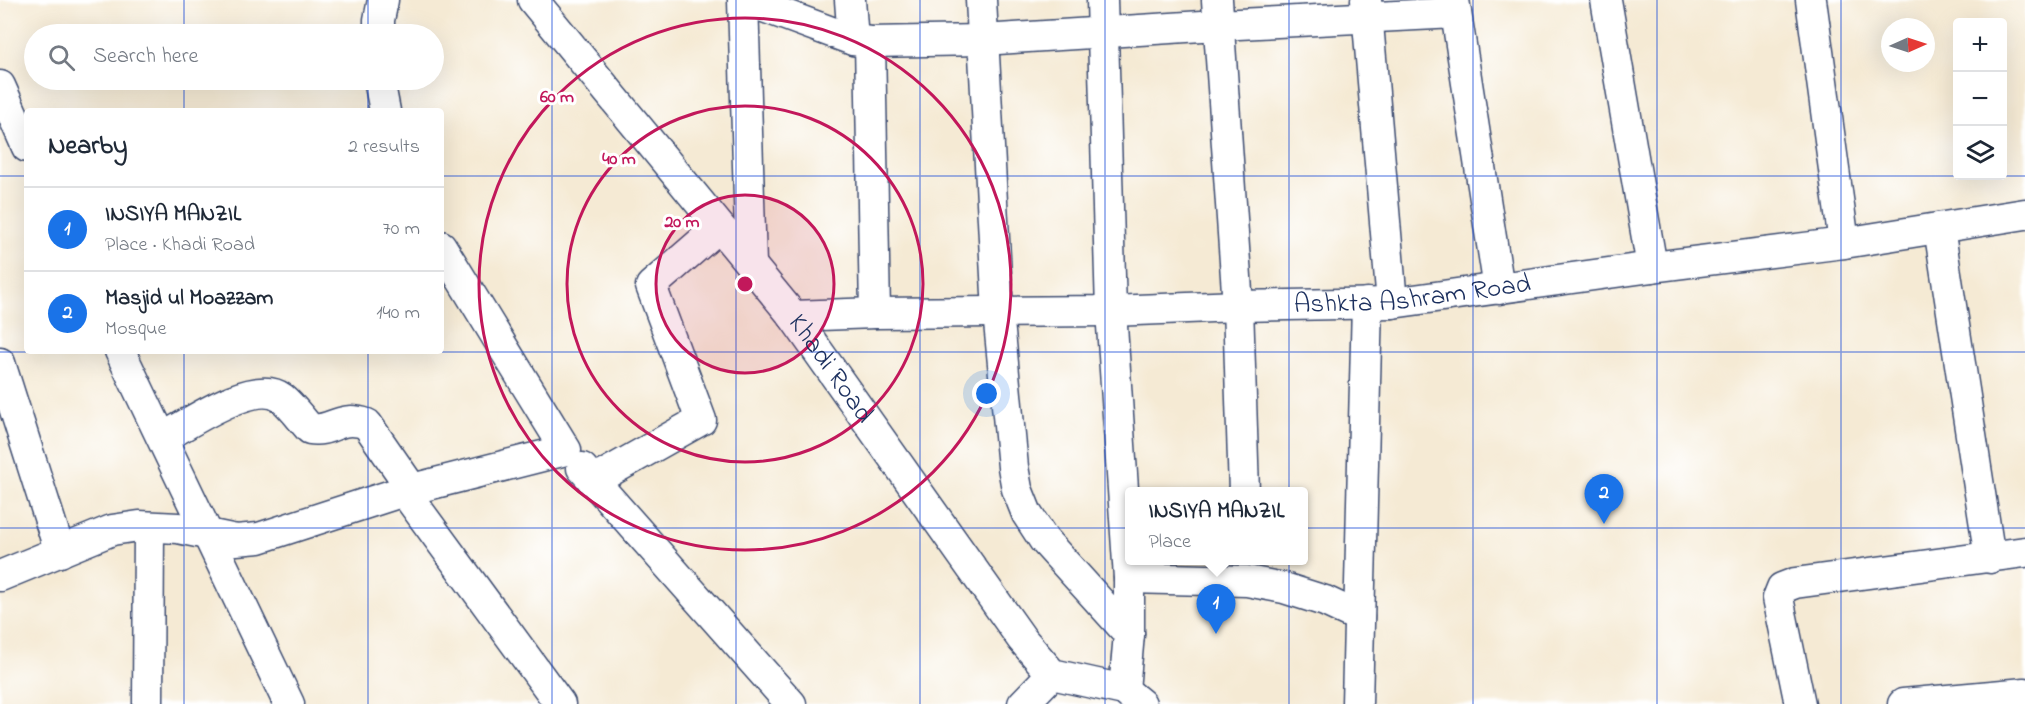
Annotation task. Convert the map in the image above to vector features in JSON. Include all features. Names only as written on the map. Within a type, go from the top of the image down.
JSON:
[{"type":"street","points":[[379,24],[383,0]]},
{"type":"street","name":"Khadi Road","points":[[532,0],[793,316],[1022,639],[1053,674]]},
{"type":"street","points":[[751,265],[744,0],[861,41],[983,40],[1103,32],[1217,13],[1455,7],[1499,289]]},
{"type":"street","points":[[850,0],[861,41],[874,313]]},
{"type":"street","points":[[981,0],[998,312],[1012,466],[1017,489],[1044,540],[1129,634]]},
{"type":"street","points":[[1102,0],[1111,311],[1125,519]]},
{"type":"street","points":[[1606,0],[1652,267]]},
{"type":"street","points":[[1811,0],[1844,243]]},
{"type":"street","points":[[1357,704],[1359,617],[1380,303],[1367,9]]},
{"type":"street","points":[[1217,13],[1238,306],[1244,487]]},
{"type":"street","points":[[0,86],[24,140]]},
{"type":"street","points":[[381,90],[384,108]]},
{"type":"street","name":"Ashkta Ashram Road","points":[[793,316],[1111,311],[1380,303],[1844,243],[2025,214]]},
{"type":"street","points":[[593,481],[701,420],[651,286],[719,227]]},
{"type":"street","points":[[1939,228],[1990,558]]},
{"type":"street","points":[[444,251],[566,450],[791,704]]},
{"type":"street","points":[[121,354],[289,704]]},
{"type":"street","points":[[0,363],[60,552]]},
{"type":"street","points":[[163,438],[232,399],[251,394],[268,393],[281,396],[310,429],[321,429],[346,420],[367,424],[408,490],[560,704]]},
{"type":"street","points":[[0,576],[112,530],[139,526],[178,528],[236,540],[259,538],[408,490],[566,450]]},
{"type":"street","points":[[148,704],[149,527]]},
{"type":"street","points":[[1800,704],[1778,598],[1782,588],[1794,583],[2025,552]]},
{"type":"street","points":[[1023,704],[1053,674],[1133,697],[1128,565]]},
{"type":"street","points":[[1129,578],[1247,571],[1284,588],[1325,601],[1359,617]]},
{"type":"street","points":[[1903,704],[2025,693]]},
{"type":"place","name":"Masjid ul Moazzam","points":[[1604,524]]},
{"type":"place","name":"INSIYA MANZIL","points":[[1216,634]]}]
